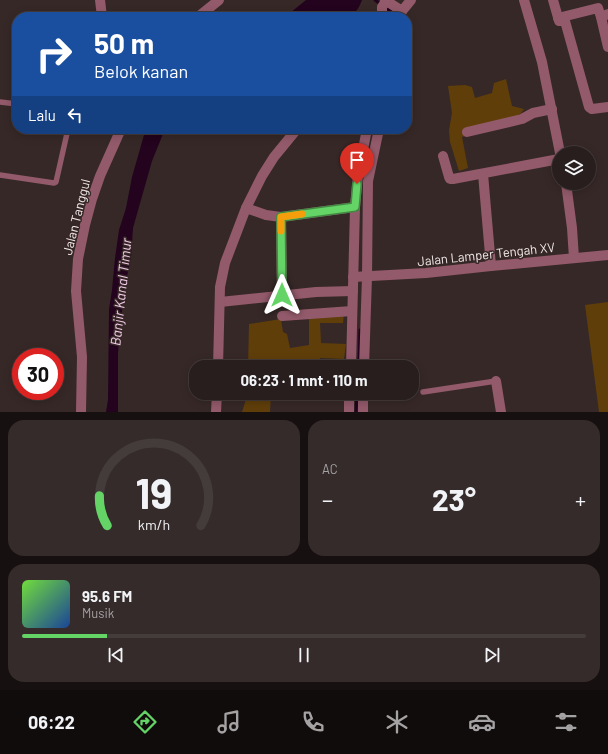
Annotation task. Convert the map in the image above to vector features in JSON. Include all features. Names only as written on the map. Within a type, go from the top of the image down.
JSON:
[{"type":"street","points":[[100,0],[101,12]]},
{"type":"street","points":[[204,12],[219,0]]},
{"type":"street","points":[[403,12],[411,0]]},
{"type":"street","points":[[524,0],[542,62],[559,146]]},
{"type":"street","points":[[552,0],[559,21],[565,21],[590,109],[608,107]]},
{"type":"street","points":[[384,5],[398,12]]},
{"type":"street","points":[[558,18],[598,8],[605,16],[608,47]]},
{"type":"street","points":[[467,132],[522,119],[534,113],[552,110]]},
{"type":"street","name":"Jalan Tanggul","points":[[82,412],[82,357],[76,291],[78,259],[92,199],[118,134]]},
{"type":"street","points":[[218,360],[221,282],[225,263],[246,208],[274,157],[293,134]]},
{"type":"street","points":[[364,360],[355,207],[358,175],[366,134]]},
{"type":"street","points":[[351,360],[353,291],[360,277],[368,181],[378,134]]},
{"type":"street","points":[[443,156],[450,179],[552,160]]},
{"type":"street","points":[[483,174],[491,266]]},
{"type":"street","points":[[567,190],[574,258]]},
{"type":"street","points":[[246,208],[262,214],[281,217],[355,207]]},
{"type":"street","points":[[281,217],[282,295]]},
{"type":"street","name":"Jalan Lamper Tengah XV","points":[[360,277],[426,274],[491,266],[608,255]]},
{"type":"street","points":[[220,302],[316,292],[353,291]]},
{"type":"street","points":[[282,316],[352,311]]},
{"type":"street","points":[[496,381],[501,412]]},
{"type":"street","points":[[216,412],[217,400]]},
{"type":"street","points":[[349,412],[350,400]]},
{"type":"street","points":[[363,400],[363,412]]},
{"type":"lane","points":[[0,102],[12,103]]},
{"type":"lane","points":[[0,175],[54,183],[56,182],[67,134]]},
{"type":"lane","points":[[423,392],[496,381]]},
{"type":"shaded area","points":[[506,79],[512,106],[524,109],[517,119],[462,137],[468,168],[459,171],[450,142],[449,130],[452,113],[448,86],[465,85],[472,87],[475,98],[492,93],[494,83]]},
{"type":"shaded area","points":[[608,302],[608,412],[599,412],[585,305]]},
{"type":"shaded area","points":[[344,313],[343,323],[320,323],[321,343],[346,344],[344,359],[320,358],[320,360],[248,360],[249,324],[281,319],[283,332],[287,334],[290,348],[309,345],[309,314]]},
{"type":"shaded area","points":[[246,400],[271,400],[270,412],[242,412]]},
{"type":"water","points":[[306,0],[362,0],[360,6],[355,12],[291,12]]},
{"type":"water","name":"Banjir Kanal Timur","points":[[163,134],[152,161],[133,228],[131,258],[124,290],[118,353],[118,412],[106,412],[108,400],[109,309],[115,258],[119,230],[144,135]]},
{"type":"waterway","points":[[375,0],[392,12]]},
{"type":"waterway","points":[[366,156],[366,169]]},
{"type":"waterway","points":[[359,360],[360,330]]},
{"type":"waterway","points":[[356,412],[357,400]]},
{"type":"slow traffic","points":[[281,231],[281,217],[302,214]]},
{"type":"route","points":[[282,295],[281,217],[355,207],[357,184]]}]
